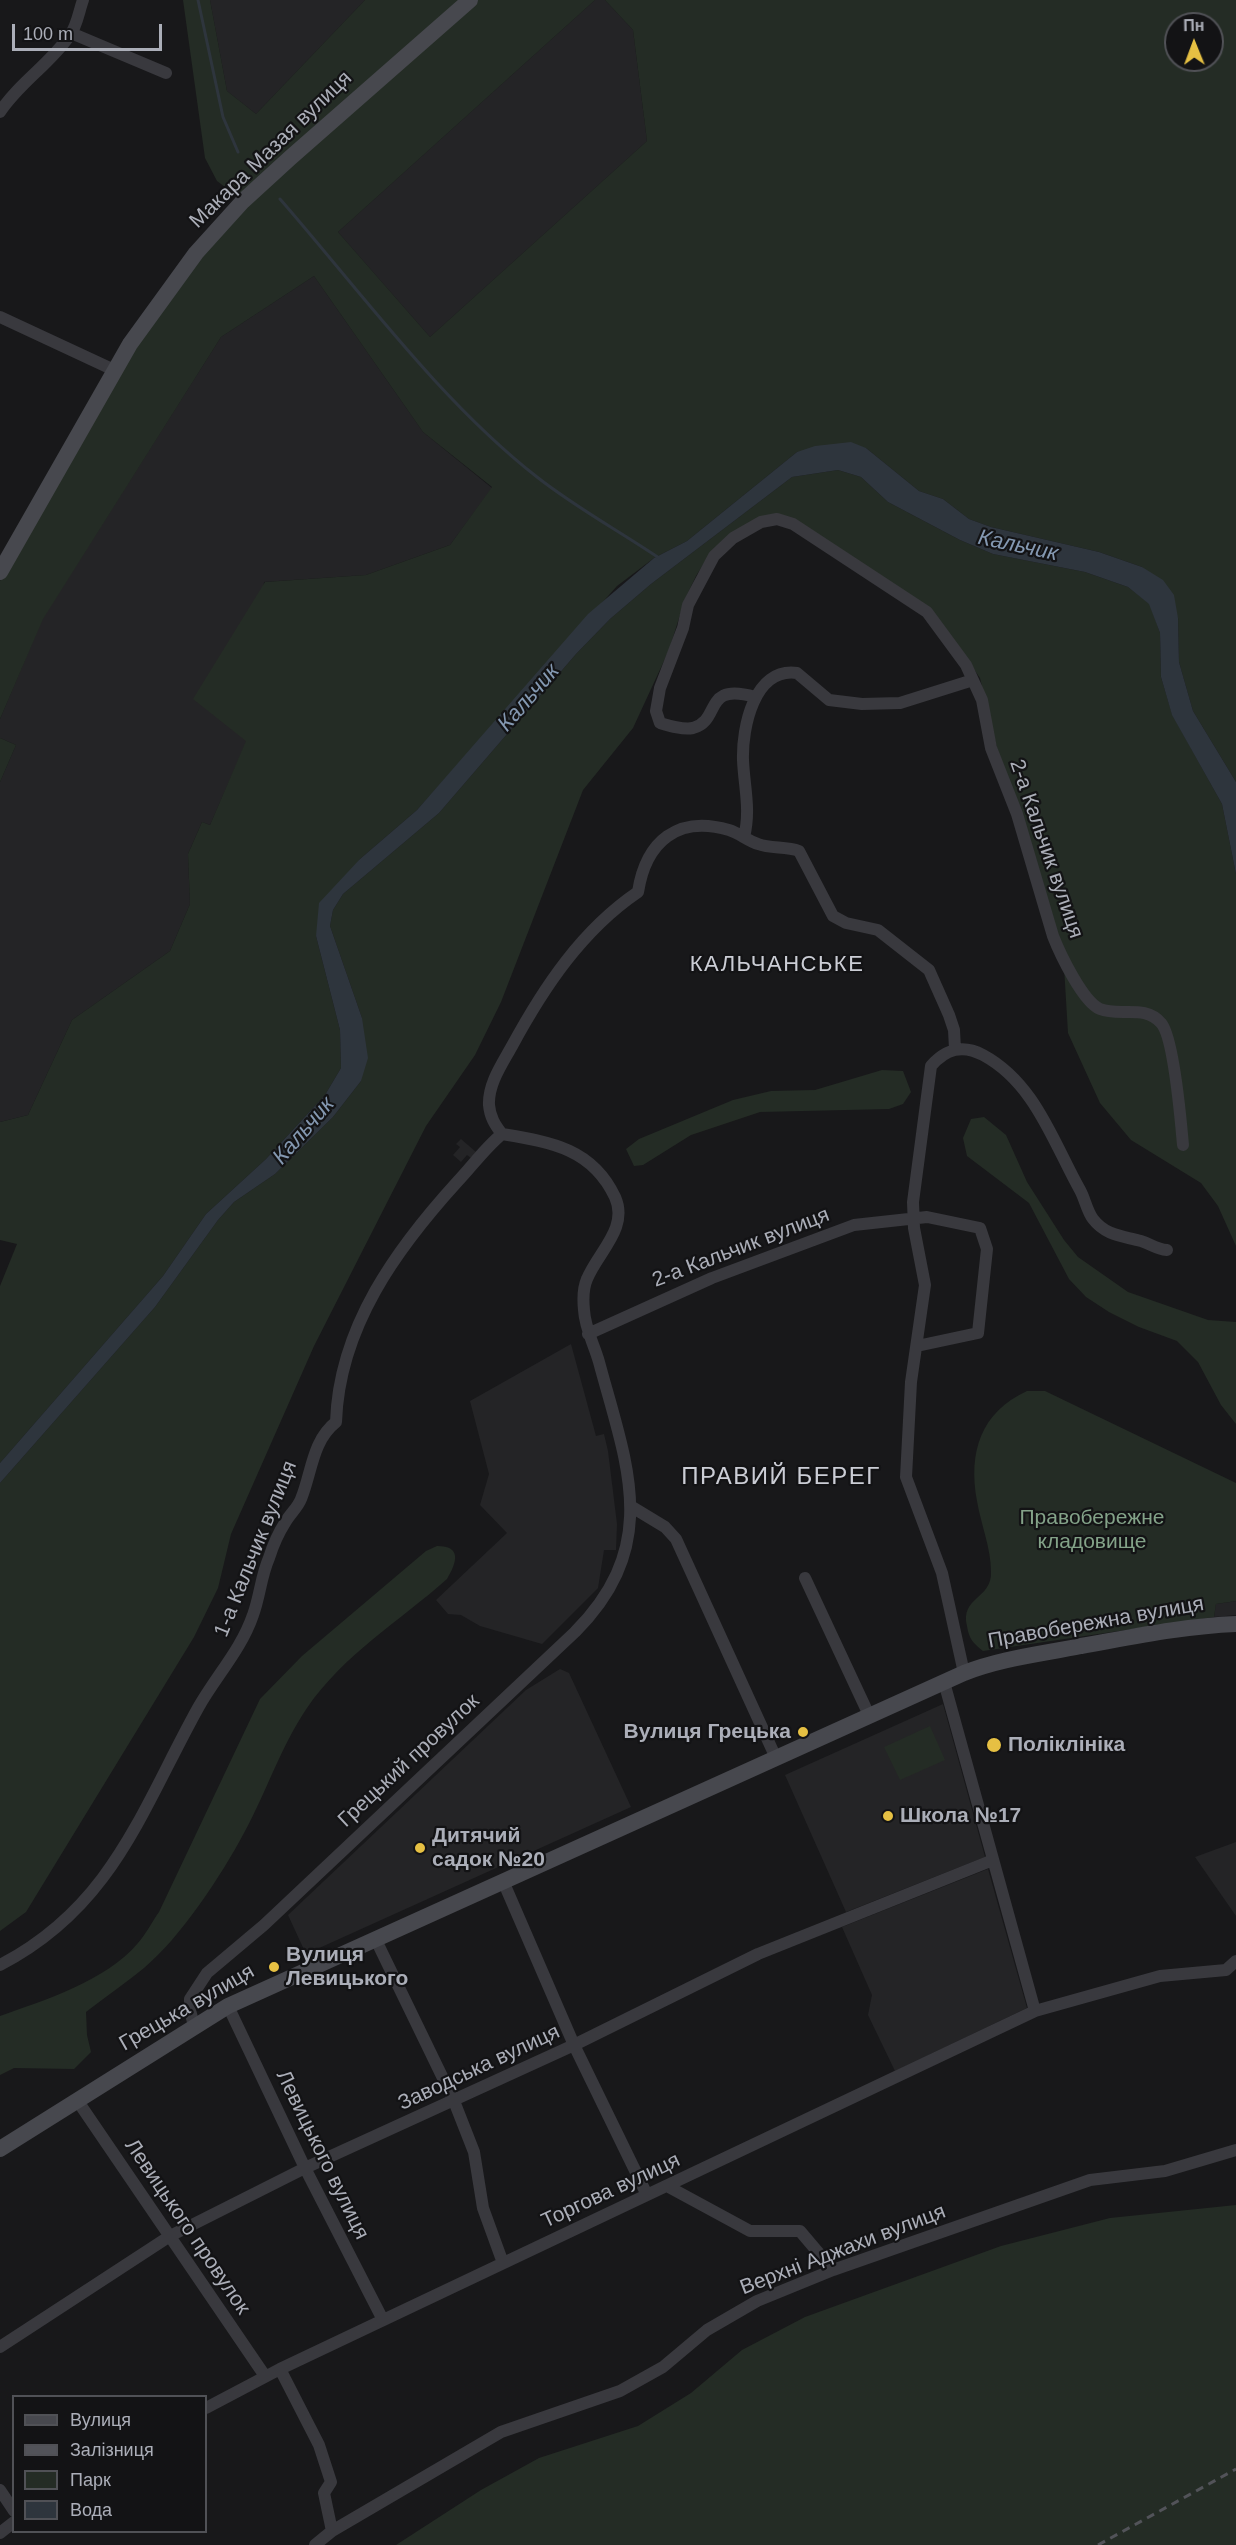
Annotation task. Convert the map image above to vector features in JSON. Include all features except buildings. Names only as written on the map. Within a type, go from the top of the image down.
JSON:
[{"type":"street","points":[[0,112],[9,98],[51,58],[72,33],[83,0]]},
{"type":"street","name":"Макара Мазая вулиця","points":[[0,572],[114,370],[190,261],[243,201],[470,0]]},
{"type":"street","points":[[72,33],[166,73]]},
{"type":"street","points":[[0,317],[114,370]]},
{"type":"street","name":"2-а Кальчик вулиця","points":[[755,697],[740,693],[724,695],[716,701],[702,724],[694,727],[660,723],[656,717],[660,688],[684,628],[688,605],[706,567],[723,546],[761,522],[777,519],[793,524],[847,557],[927,612],[959,654],[982,700],[991,748],[1017,814],[1054,940],[1087,998],[1096,1007],[1112,1011],[1148,1013],[1162,1024],[1177,1085],[1183,1145]]},
{"type":"street","points":[[744,837],[748,815],[744,744],[755,697],[763,686],[789,672],[802,676],[829,700],[862,704],[900,702],[973,680]]},
{"type":"street","points":[[502,1134],[492,1119],[490,1092],[500,1068],[539,996],[555,974],[607,915],[638,892],[653,851],[671,833],[687,828],[710,827],[730,830],[763,846],[798,851],[833,916],[846,923],[878,930],[919,960],[933,976],[954,1030],[955,1049]]},
{"type":"street","points":[[964,1673],[942,1573],[906,1477],[911,1382],[925,1279],[913,1217],[928,1073],[941,1055],[955,1049],[978,1053],[1002,1067],[1017,1082],[1048,1126],[1092,1219],[1120,1239],[1140,1240],[1157,1249],[1167,1250]]},
{"type":"street","name":"Грецький провулок","points":[[194,2026],[190,1999],[207,1973],[264,1925],[591,1615],[606,1596],[621,1564],[630,1530],[632,1507],[625,1460],[598,1357],[588,1334],[584,1312],[586,1280],[618,1224],[618,1206],[597,1170],[579,1155],[557,1144],[502,1134]]},
{"type":"street","name":"1-а Кальчик вулиця","points":[[0,1965],[34,1944],[74,1913],[130,1841],[205,1696],[228,1664],[244,1635],[253,1614],[268,1558],[287,1519],[300,1503],[321,1437],[336,1422],[337,1394],[342,1371],[374,1292],[411,1236],[502,1134]]},
{"type":"street","name":"2-а Кальчик вулиця","points":[[588,1334],[666,1298],[783,1249],[854,1225],[913,1217],[948,1219],[980,1228],[987,1249],[978,1333],[924,1347],[917,1346]]},
{"type":"street","points":[[632,1507],[665,1527],[676,1539],[776,1758]]},
{"type":"street","points":[[805,1578],[869,1715]]},
{"type":"street","name":"Правобережна вулиця","points":[[964,1673],[1002,1661],[1185,1628],[1236,1624]]},
{"type":"street","name":"Грецька вулиця","points":[[0,2149],[228,2006],[964,1673]]},
{"type":"street","points":[[944,1682],[1035,2011],[1160,1976],[1226,1970],[1236,1961]]},
{"type":"street","name":"Заводська вулиця","points":[[0,2346],[170,2236],[305,2168],[574,2045],[758,1954],[993,1860]]},
{"type":"street","points":[[503,1881],[574,2045],[647,2195]]},
{"type":"street","points":[[375,1938],[454,2101],[474,2152],[483,2208],[503,2263]]},
{"type":"street","name":"Левицького вулиця","points":[[228,2006],[305,2168],[383,2320]]},
{"type":"street","name":"Торгова вулиця","points":[[207,2407],[265,2376],[1035,2011]]},
{"type":"street","name":"Левицького провулок","points":[[77,2100],[265,2376]]},
{"type":"street","name":"Верхні Аджахи вулиця","points":[[315,2545],[332,2531],[501,2432],[620,2391],[663,2367],[706,2330],[757,2301],[833,2270],[1090,2180],[1165,2171],[1236,2150]]},
{"type":"street","points":[[667,2186],[750,2232],[800,2231],[833,2270]]},
{"type":"street","points":[[280,2369],[322,2454],[331,2482],[324,2493],[332,2531]]},
{"type":"street","points":[[0,2490],[12,2508]]},
{"type":"street","points":[[0,2533],[12,2524]]},
{"type":"shaded area","points":[[210,0],[365,0],[256,114],[227,91]]},
{"type":"shaded area","points":[[595,0],[605,0],[633,30],[647,141],[430,337],[338,232]]},
{"type":"shaded area","points":[[314,276],[423,432],[492,488],[450,545],[366,575],[264,582],[247,741],[210,825],[202,822],[188,854],[190,904],[170,951],[72,1020],[28,1115],[0,1122],[0,782],[16,745],[0,738],[0,719],[42,619],[221,337]]},
{"type":"shaded area","points":[[461,1139],[476,1152],[471,1158],[467,1155],[461,1162],[453,1155],[460,1147],[456,1144]]},
{"type":"shaded area","points":[[571,1344],[596,1436],[604,1434],[608,1451],[617,1524],[616,1550],[604,1550],[598,1588],[542,1644],[480,1626],[461,1615],[448,1614],[436,1600],[507,1533],[480,1505],[489,1474],[470,1401]]},
{"type":"shaded area","points":[[1236,1601],[1236,1615],[1214,1617],[1216,1604]]},
{"type":"shaded area","points":[[560,1669],[569,1673],[631,1807],[306,1954],[288,1915],[526,1690]]},
{"type":"shaded area","name":"Школа №17","points":[[943,1704],[985,1857],[846,1912],[785,1775]]},
{"type":"shaded area","points":[[1236,1842],[1236,1916],[1195,1857]]},
{"type":"shaded area","points":[[988,1869],[1027,2008],[895,2071],[868,2015],[872,1995],[842,1927]]},
{"type":"green space","points":[[183,0],[210,0],[227,91],[256,114],[365,0],[465,0],[241,199],[217,181],[205,158]]},
{"type":"green space","points":[[476,0],[595,0],[338,232],[430,337],[647,141],[633,30],[605,0],[1236,0],[1236,782],[1193,711],[1179,662],[1178,618],[1142,567],[1099,552],[991,527],[969,519],[943,499],[919,491],[866,448],[797,452],[687,541],[654,558],[617,586],[417,810],[360,859],[316,936],[340,1030],[341,1068],[325,1095],[266,1159],[206,1214],[163,1276],[0,1463],[0,1286],[17,1244],[0,1240],[0,1122],[28,1115],[72,1020],[170,951],[190,904],[188,854],[202,822],[210,825],[246,741],[193,699],[265,582],[366,575],[450,545],[492,487],[423,432],[314,276],[221,337],[43,619],[0,719],[0,581],[26,532],[161,305],[246,204]]},
{"type":"green space","points":[[838,470],[861,477],[888,502],[960,540],[993,554],[1085,572],[1128,587],[1150,604],[1160,633],[1161,677],[1172,714],[1222,804],[1236,874],[1236,1246],[1218,1206],[1201,1183],[1131,1140],[1100,1103],[1068,1033],[1063,950],[999,756],[980,678],[941,622],[783,516],[711,552],[685,599],[669,650],[633,728],[583,790],[501,1002],[475,1055],[426,1126],[314,1346],[231,1534],[218,1588],[194,1637],[26,1912],[0,1931],[0,1483],[155,1307],[218,1220],[234,1202],[275,1174],[333,1117],[361,1081],[362,1018],[330,926],[333,910],[343,894],[439,813],[576,654],[610,619],[651,584],[792,477]]},
{"type":"green space","points":[[0,738],[16,745],[0,782]]},
{"type":"green space","points":[[882,1070],[903,1071],[911,1092],[903,1104],[889,1109],[760,1112],[691,1135],[643,1165],[634,1166],[626,1149],[639,1139],[733,1100],[771,1091],[815,1090]]},
{"type":"green space","points":[[984,1117],[1006,1135],[1027,1182],[1064,1240],[1078,1257],[1128,1292],[1208,1320],[1236,1322],[1236,1424],[1221,1405],[1198,1362],[1177,1341],[1139,1327],[1086,1297],[1069,1279],[1029,1203],[967,1156],[963,1138],[971,1119]]},
{"type":"green space","name":"Правобережне кладовище","points":[[1027,1391],[1045,1391],[1236,1483],[1236,1601],[1216,1604],[1214,1617],[983,1651],[977,1646],[969,1634],[966,1616],[972,1603],[987,1588],[991,1572],[975,1483],[977,1450],[981,1435],[999,1410]]},
{"type":"green space","points":[[437,1546],[451,1549],[454,1552],[455,1561],[447,1579],[355,1655],[338,1671],[307,1708],[289,1738],[244,1833],[224,1868],[186,1923],[158,1955],[137,1974],[86,2012],[87,2035],[91,2052],[74,2069],[14,2068],[0,2075],[0,2016],[55,1996],[92,1979],[125,1956],[144,1936],[159,1912],[260,1699],[302,1656],[426,1551]]},
{"type":"green space","points":[[930,1726],[945,1760],[900,1780],[884,1747]]},
{"type":"green space","points":[[1236,2205],[1236,2545],[396,2545],[481,2490],[539,2458],[638,2426],[691,2393],[742,2350],[805,2317],[1001,2246],[1110,2218]]},
{"type":"water","name":"Кальчик","points":[[851,442],[866,448],[919,491],[943,499],[969,519],[991,527],[1099,552],[1142,567],[1163,580],[1174,595],[1178,618],[1179,662],[1193,711],[1236,782],[1236,874],[1222,804],[1172,715],[1161,677],[1160,633],[1149,604],[1128,587],[1085,572],[993,554],[960,540],[888,502],[861,477],[838,470],[792,477],[651,584],[610,619],[576,654],[439,813],[343,894],[333,910],[330,926],[362,1018],[368,1058],[361,1081],[333,1117],[275,1174],[234,1202],[218,1220],[155,1307],[0,1483],[0,1463],[163,1276],[206,1214],[266,1159],[325,1095],[341,1068],[340,1030],[316,936],[319,903],[360,859],[417,810],[588,614],[654,558],[687,541],[797,452],[815,446]]},
{"type":"waterway","points":[[198,0],[223,117],[238,152]]},
{"type":"waterway","points":[[280,199],[402,344],[467,415],[537,477],[659,558]]},
{"type":"railway","points":[[1098,2545],[1236,2469]]},
{"type":"place","name":"Вулиця Грецька","points":[[803,1732]]},
{"type":"place","name":"Поліклініка","points":[[994,1745]]},
{"type":"place","name":"Школа №17","points":[[888,1816]]},
{"type":"place","name":"Дитячий садок №20","points":[[420,1848]]},
{"type":"place","name":"Вулиця Левицького","points":[[274,1967]]},
{"type":"district","name":"КАЛЬЧАНСЬКЕ","points":[[777,965]]},
{"type":"district","name":"ПРАВИЙ БЕРЕГ","points":[[781,1477]]}]
